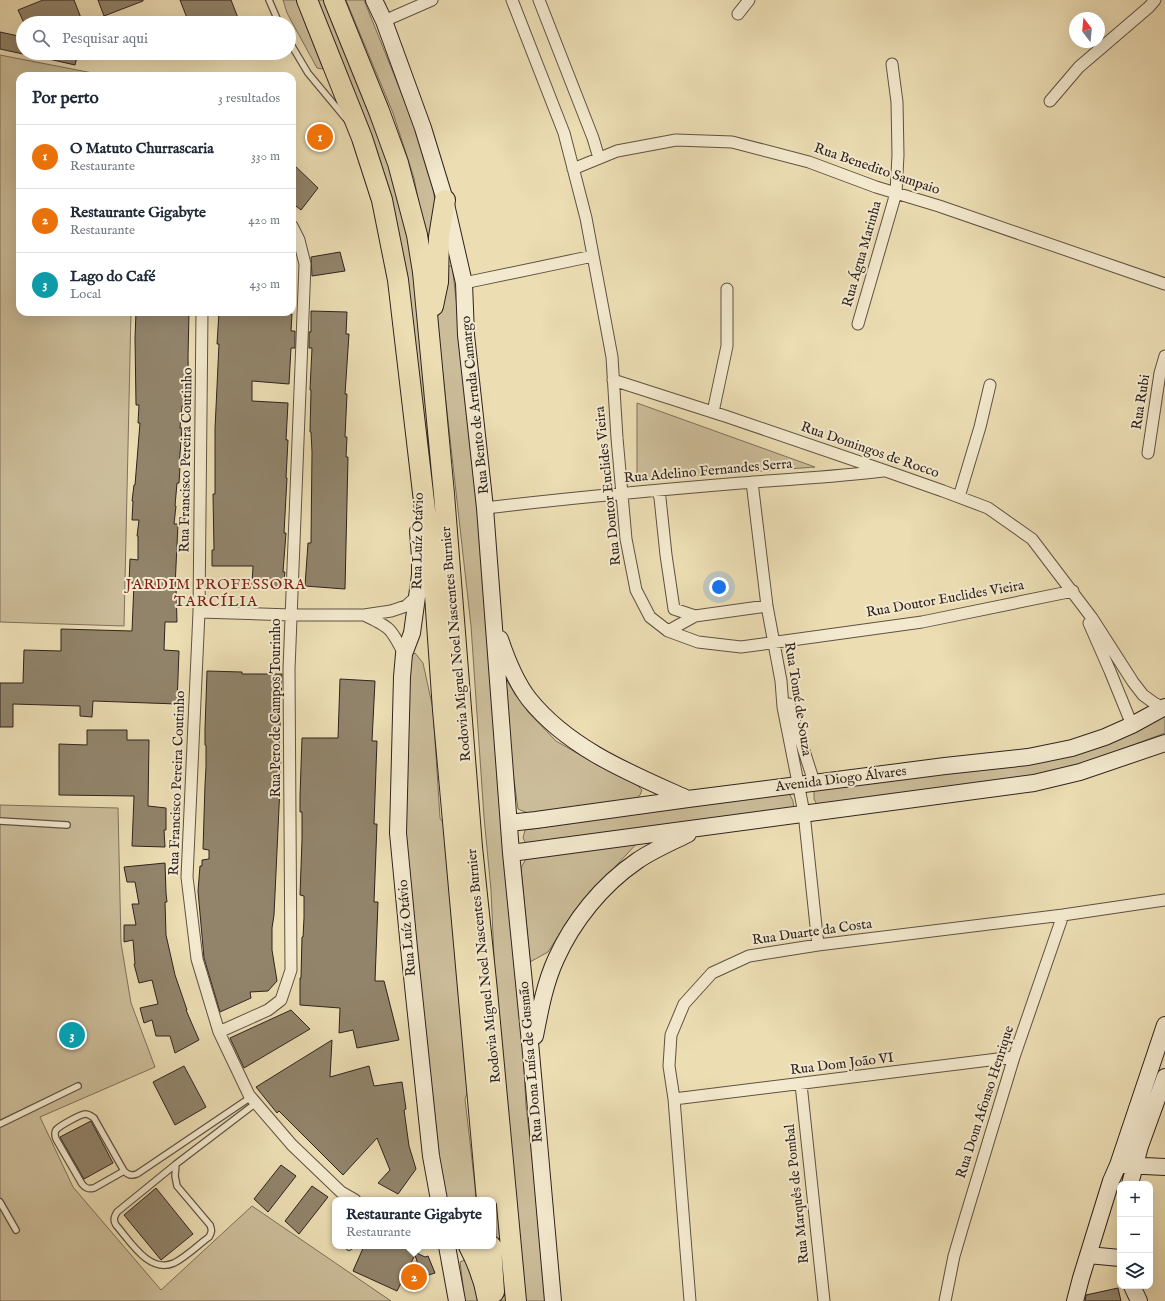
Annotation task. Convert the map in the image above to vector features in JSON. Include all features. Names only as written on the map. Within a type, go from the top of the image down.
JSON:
[{"type":"highway","name":"Rodovia Miguel Noel Nascentes Burnier","points":[[307,0],[362,138],[382,200],[398,280],[435,595],[443,718],[487,1197]]},
{"type":"highway","name":"Rodovia Miguel Noel Nascentes Burnier","points":[[334,0],[379,111],[398,163],[417,234],[421,257],[444,494],[472,847],[516,1301]]},
{"type":"highway","points":[[428,331],[438,282],[439,237],[445,200]]},
{"type":"highway","points":[[471,1249],[476,1258],[488,1301]]},
{"type":"highway","points":[[491,1249],[495,1301]]},
{"type":"street","name":"Rua Bento de Arruda Camargo","points":[[374,0],[384,21],[420,120],[445,200],[464,283],[466,335],[485,508],[509,823]]},
{"type":"street","points":[[384,21],[432,0]]},
{"type":"street","name":"Rua Doutor Euclides Vieira","points":[[512,0],[564,133],[586,218],[612,357],[617,438],[626,539],[636,590],[650,617],[668,631],[698,642],[741,647],[922,622],[1073,591]]},
{"type":"street","points":[[539,0],[593,138],[599,158]]},
{"type":"street","points":[[738,14],[749,0]]},
{"type":"street","points":[[1050,101],[1079,67],[1149,7],[1155,0]]},
{"type":"street","name":"Rua Água Marinha","points":[[858,324],[896,193],[898,155],[897,102],[892,64]]},
{"type":"street","name":"Rua Benedito Sampaio","points":[[573,169],[617,151],[676,140],[732,142],[809,162],[876,187],[939,206],[1165,284]]},
{"type":"street","name":"Rua Pero de Campos Tourinho","points":[[219,1032],[268,1010],[281,1000],[291,970],[289,669],[305,264],[296,234]]},
{"type":"street","points":[[464,283],[593,256]]},
{"type":"street","points":[[713,412],[728,346],[727,289]]},
{"type":"street","name":"Rua Francisco Pereira Coutinho","points":[[202,316],[199,612],[187,877],[197,959],[219,1032],[253,1100],[292,1145],[341,1192],[350,1197]]},
{"type":"street","name":"Rua Rubi","points":[[1148,453],[1160,373],[1165,356]]},
{"type":"street","name":"Rua Domingos de Rocco","points":[[613,380],[713,412],[886,471],[988,508],[1032,539],[1073,591],[1143,695],[1154,703],[1164,707]]},
{"type":"street","points":[[959,497],[980,427],[990,384]]},
{"type":"street","name":"Rua Adelino Fernandes Serra","points":[[485,508],[752,482],[847,476],[886,471]]},
{"type":"street","name":"Rua Luíz Otávio","points":[[420,474],[417,510],[420,575],[412,633],[404,654],[400,701],[398,833],[430,1148],[438,1197]]},
{"type":"street","name":"Rua Tomé de Souza","points":[[752,482],[767,606],[781,681],[783,707],[804,813],[818,945]]},
{"type":"street","points":[[658,491],[674,609],[695,616]]},
{"type":"street","points":[[199,612],[292,615],[364,615],[391,611],[406,606],[417,596]]},
{"type":"street","name":"Rua Domingos de Rocco","points":[[1081,604],[1132,725]]},
{"type":"street","points":[[668,631],[695,616],[767,606]]},
{"type":"street","points":[[364,615],[382,623],[391,630],[404,654]]},
{"type":"street","points":[[494,625],[511,670],[529,699],[551,722],[581,746],[620,767],[688,799]]},
{"type":"street","points":[[781,681],[814,782]]},
{"type":"street","name":"Avenida Diogo Álvares","points":[[509,823],[814,782],[1028,757],[1072,748],[1105,738],[1164,707]]},
{"type":"street","name":"Avenida Diogo Álvares","points":[[511,853],[1034,783],[1080,772],[1165,743]]},
{"type":"street","name":"Rua Dona Luísa de Gusmão","points":[[509,823],[553,1301]]},
{"type":"street","points":[[531,1053],[541,1004],[553,967],[574,926],[603,889],[637,860],[698,829]]},
{"type":"street","name":"Rua Duarte da Costa","points":[[690,1301],[674,1099],[669,1066],[671,1035],[684,1004],[712,973],[749,956],[818,945],[1064,915],[1165,900]]},
{"type":"street","name":"Rua Dom Afonso Henrique","points":[[944,1301],[954,1256],[1014,1058],[1064,915]]},
{"type":"street","points":[[1075,1301],[1111,1182],[1165,1025]]},
{"type":"street","name":"Rua Dom João VI","points":[[674,1099],[1014,1058]]},
{"type":"street","points":[[1131,1181],[1140,1146],[1165,1077]]},
{"type":"street","name":"Rua Marquês de Pombal","points":[[801,1084],[824,1301]]},
{"type":"street","points":[[1118,1165],[1165,1167]]},
{"type":"street","points":[[445,1249],[457,1301]]},
{"type":"street","points":[[1088,1255],[1117,1258]]},
{"type":"street","points":[[1133,1289],[1139,1301]]},
{"type":"lane","points":[[269,0],[276,16]]},
{"type":"lane","points":[[296,53],[308,73],[362,138]]},
{"type":"lane","points":[[0,821],[67,825]]},
{"type":"lane","points":[[0,1124],[78,1086]]},
{"type":"lane","points":[[176,1164],[175,1176],[177,1186],[212,1229],[209,1237],[179,1260],[166,1265],[159,1265],[147,1260],[143,1256],[116,1225],[114,1216],[117,1212],[253,1100]]},
{"type":"lane","points":[[124,1171],[94,1188],[85,1188],[56,1140],[56,1130],[82,1115],[91,1115],[124,1171],[132,1175],[137,1174],[253,1100]]},
{"type":"lane","points":[[0,1202],[16,1230]]},
{"type":"shaded area","points":[[283,0],[296,0],[323,69],[317,68],[296,30],[296,16],[289,16]]},
{"type":"shaded area","points":[[317,0],[325,0],[381,140],[397,188],[403,212],[417,286],[508,1301],[500,1301],[496,1235],[496,1197],[494,1197],[415,356]]},
{"type":"shaded area","points":[[346,0],[364,0],[421,142],[433,188],[436,208],[433,243],[425,236],[414,178],[393,113]]},
{"type":"shaded area","points":[[0,55],[16,58],[16,60],[26,60],[87,72],[16,72],[16,316],[131,316],[124,626],[0,622]]},
{"type":"shaded area","points":[[452,265],[486,587],[520,990],[526,1106],[534,1174],[545,1301],[522,1301],[496,1003],[491,890],[484,817],[471,626],[437,322],[440,293],[446,268]]},
{"type":"shaded area","points":[[637,403],[815,467],[637,480]]},
{"type":"shaded area","points":[[415,653],[423,663],[433,709],[440,818],[446,827],[470,1085],[465,1099],[476,1197],[446,1197],[435,1142],[406,838],[408,659]]},
{"type":"shaded area","points":[[498,653],[513,686],[528,712],[556,741],[594,763],[633,781],[642,790],[640,795],[633,801],[535,816],[518,809]]},
{"type":"shaded area","points":[[1165,715],[1165,733],[1096,759],[1040,776],[818,807],[814,799],[814,790],[987,768]]},
{"type":"shaded area","points":[[788,791],[793,801],[794,810],[527,845],[523,838],[525,830]]},
{"type":"shaded area","points":[[0,805],[118,808],[121,943],[131,1003],[155,1067],[40,1117],[73,1187],[161,1290],[252,1206],[391,1301],[0,1301]]},
{"type":"shaded area","points":[[640,840],[575,910],[548,952],[530,962],[521,868],[528,855]]},
{"type":"shaded area","points":[[472,1257],[482,1301],[465,1301],[460,1262]]},
{"type":"building","points":[[43,0],[74,0],[80,16],[21,16],[18,10]]},
{"type":"building","points":[[98,0],[143,0],[143,1],[104,16]]},
{"type":"building","points":[[180,0],[231,0],[237,16],[186,16]]},
{"type":"building","points":[[0,32],[16,35],[16,52],[0,49]]},
{"type":"building","points":[[53,60],[76,60],[75,65]]},
{"type":"building","points":[[296,167],[318,188],[301,210],[296,206]]},
{"type":"building","points":[[340,252],[345,271],[312,276],[311,257]]},
{"type":"building","points":[[311,311],[347,312],[346,334],[349,334],[345,394],[347,394],[345,437],[347,437],[346,457],[348,457],[345,589],[305,586],[308,543],[311,543],[312,452],[310,432],[310,390],[312,348],[309,348],[309,332],[311,332]]},
{"type":"building","points":[[136,316],[189,316],[189,406],[182,406],[179,483],[177,483],[174,524],[178,524],[175,587],[177,622],[165,622],[164,650],[179,651],[177,704],[93,701],[92,717],[80,716],[80,706],[13,704],[13,727],[0,727],[0,683],[23,683],[24,650],[61,651],[61,629],[132,631],[134,583],[129,583],[130,559],[138,560],[137,536],[139,520],[132,520],[132,501],[135,485],[140,423],[138,423],[139,405],[136,405]]},
{"type":"building","points":[[219,316],[292,316],[291,331],[295,331],[295,348],[291,348],[289,384],[252,381],[252,401],[288,403],[286,440],[288,440],[287,478],[284,533],[286,533],[283,572],[285,572],[283,588],[252,585],[253,566],[212,566],[212,550],[214,550],[213,494],[215,494],[215,429],[219,344],[217,344]]},
{"type":"building","points":[[207,671],[242,672],[242,674],[282,674],[279,751],[281,751],[280,786],[274,915],[272,928],[272,950],[277,981],[268,991],[250,992],[251,998],[220,1012],[204,958],[198,891],[200,866],[202,866],[202,860],[209,859],[209,850],[203,849]]},
{"type":"building","points":[[340,679],[375,681],[372,741],[377,741],[374,824],[377,824],[374,902],[378,902],[375,981],[384,981],[399,1040],[357,1048],[353,1030],[339,1033],[340,1008],[300,1005],[300,978],[304,918],[304,896],[300,895],[302,840],[302,812],[300,812],[300,796],[302,738],[338,738]]},
{"type":"building","points":[[87,730],[127,730],[127,740],[149,740],[148,806],[166,808],[166,830],[164,830],[165,847],[132,846],[134,796],[59,795],[59,744],[87,745]]},
{"type":"building","points":[[165,863],[167,902],[165,902],[166,935],[175,975],[186,1010],[199,1040],[175,1053],[170,1036],[156,1036],[152,1020],[144,1023],[140,1008],[158,1004],[152,980],[139,983],[134,964],[133,940],[124,942],[124,925],[136,925],[132,904],[139,904],[135,882],[127,882],[124,867]]},
{"type":"building","points":[[291,1010],[310,1029],[244,1068],[230,1038]]},
{"type":"building","points":[[332,1040],[330,1077],[369,1066],[374,1086],[402,1082],[409,1146],[416,1169],[398,1194],[378,1183],[390,1170],[377,1138],[343,1175],[279,1111],[277,1113],[256,1087]]},
{"type":"building","points":[[184,1066],[206,1107],[175,1125],[153,1082]]},
{"type":"building","points":[[91,1121],[113,1163],[84,1179],[60,1137]]},
{"type":"building","points":[[281,1165],[296,1176],[268,1212],[254,1199]]},
{"type":"building","points":[[312,1186],[328,1197],[299,1234],[285,1221]]},
{"type":"building","points":[[156,1188],[193,1234],[161,1260],[124,1215]]},
{"type":"building","points":[[363,1249],[408,1249],[425,1257],[428,1256],[435,1273],[422,1277],[415,1255],[397,1291],[353,1271]]},
{"type":"building","points":[[1117,1288],[1121,1301],[1085,1301],[1086,1295]]},
{"type":"place","name":"O Matuto Churrascaria","points":[[320,137]]},
{"type":"place","name":"Lago do Café","points":[[72,1035]]},
{"type":"place","name":"Restaurante Gigabyte","points":[[414,1277]]},
{"type":"district","name":"JARDIM PROFESSORA TARCÍLIA","points":[[216,592]]}]
